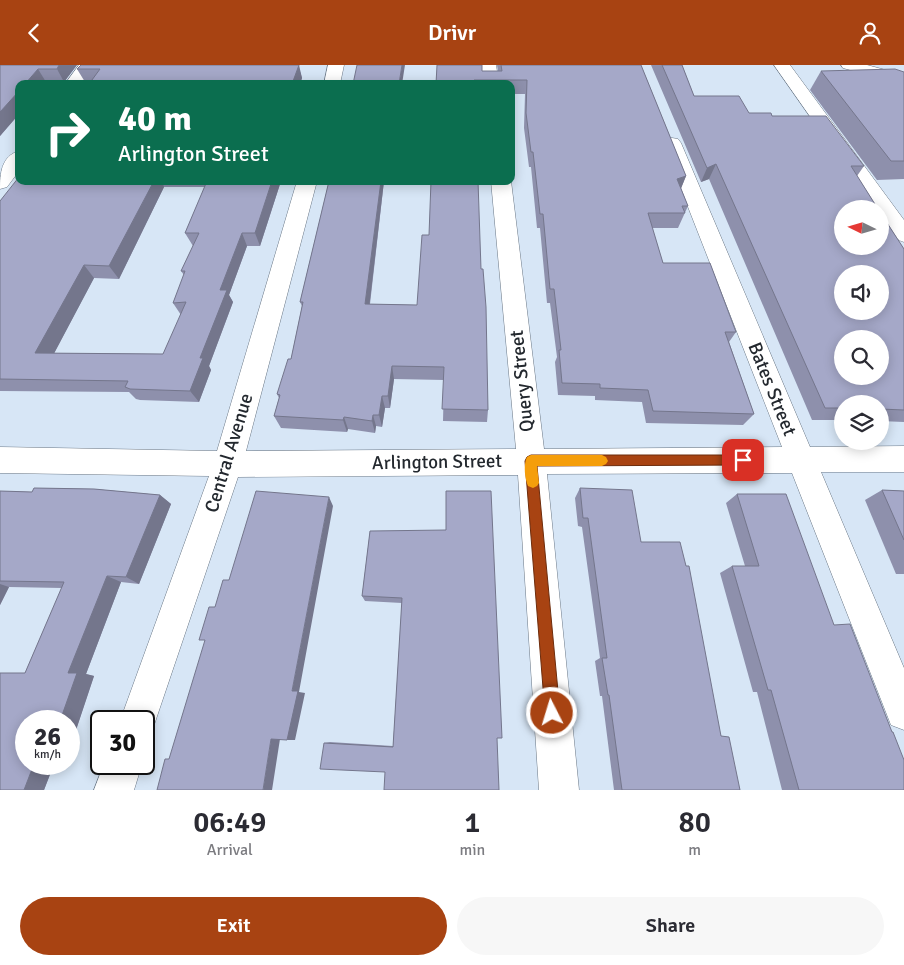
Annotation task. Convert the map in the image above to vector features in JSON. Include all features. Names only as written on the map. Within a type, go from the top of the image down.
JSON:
[{"type":"street","points":[[76,80],[87,65]]},
{"type":"street","points":[[333,80],[336,65]]},
{"type":"street","points":[[488,65],[490,80]]},
{"type":"street","points":[[782,65],[904,235]]},
{"type":"street","points":[[849,65],[904,80]]},
{"type":"street","name":"Bates Street","points":[[663,120],[904,712]]},
{"type":"street","points":[[0,183],[15,162]]},
{"type":"street","name":"Central Avenue","points":[[142,710],[228,464],[306,185]]},
{"type":"street","name":"Query Street","points":[[501,185],[531,461],[559,790]]},
{"type":"street","name":"Arlington Street","points":[[0,460],[228,464],[904,459]]},
{"type":"street","points":[[114,790],[119,775]]},
{"type":"building","points":[[0,65],[59,65],[57,69],[38,69],[28,80],[15,80],[15,95],[0,112]]},
{"type":"building","points":[[81,65],[299,65],[293,80],[92,80],[100,69],[77,69]]},
{"type":"building","points":[[357,65],[402,65],[400,80],[354,80]]},
{"type":"building","points":[[437,65],[482,65],[482,71],[502,71],[501,65],[641,65],[686,176],[677,179],[688,206],[682,206],[685,213],[648,213],[663,263],[710,263],[736,332],[725,332],[754,414],[653,411],[648,390],[600,388],[600,384],[562,383],[559,350],[561,350],[554,289],[550,289],[543,214],[540,214],[533,152],[531,152],[526,113],[527,80],[436,80]]},
{"type":"building","points":[[662,65],[682,65],[694,96],[739,96],[749,113],[771,113],[772,116],[826,116],[864,166],[851,166],[872,200],[834,200],[834,255],[889,255],[889,226],[904,249],[904,410],[889,409],[889,395],[834,395],[834,408],[825,408],[716,164],[707,168]]},
{"type":"building","points":[[895,69],[904,72],[904,161],[891,161],[821,71]]},
{"type":"building","points":[[15,182],[15,185],[152,185],[109,266],[84,265],[35,353],[163,354],[186,302],[173,303],[185,271],[181,271],[199,233],[185,233],[205,185],[271,185],[255,233],[242,233],[220,290],[227,290],[200,358],[203,358],[190,391],[130,389],[125,387],[128,381],[0,379],[0,201]]},
{"type":"building","points":[[328,185],[380,185],[365,304],[417,305],[422,235],[429,235],[431,185],[478,185],[481,269],[483,269],[486,307],[488,410],[442,409],[444,367],[392,366],[388,396],[382,396],[379,415],[373,415],[372,421],[344,417],[343,420],[274,416],[280,395],[277,394],[288,359],[291,359],[303,302],[300,302]]},
{"type":"building","points":[[34,488],[94,489],[160,495],[126,577],[107,576],[68,673],[77,673],[64,710],[15,710],[15,775],[30,775],[24,790],[0,790],[0,673],[25,673],[64,582],[0,581],[0,491],[32,492]]},
{"type":"building","points":[[580,488],[632,490],[641,542],[680,542],[686,566],[689,566],[721,736],[729,737],[740,790],[622,790],[602,658],[607,658],[588,518],[583,518]]},
{"type":"building","points":[[882,490],[904,491],[904,540]]},
{"type":"building","points":[[256,491],[329,497],[292,691],[298,691],[287,740],[271,739],[263,790],[157,790],[165,759],[169,759],[205,640],[199,640],[209,607],[215,607],[223,580],[229,580]]},
{"type":"building","points":[[446,491],[491,491],[502,738],[497,738],[499,790],[384,790],[385,772],[320,769],[324,743],[393,747],[402,598],[362,596],[370,531],[446,530]]},
{"type":"building","points":[[737,494],[786,494],[834,625],[850,624],[904,760],[904,790],[799,790],[771,690],[768,690],[732,566],[759,566]]},
{"type":"slow traffic","points":[[533,483],[531,461],[602,461]]},
{"type":"route","points":[[552,713],[531,461],[743,460]]}]
